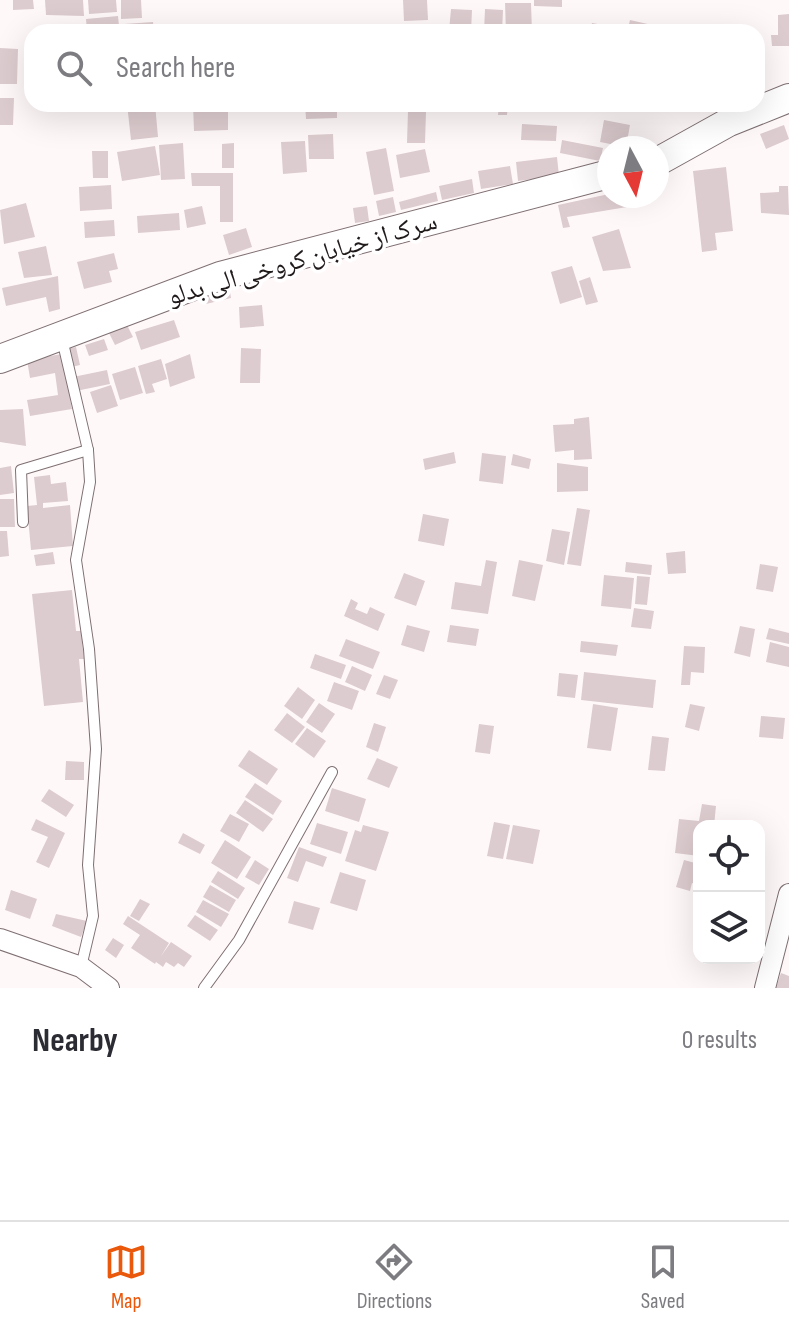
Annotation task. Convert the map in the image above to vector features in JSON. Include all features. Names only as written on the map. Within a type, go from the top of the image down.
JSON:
[{"type":"main road","points":[[765,108],[789,98]]},
{"type":"main road","points":[[669,155],[729,122],[754,112]]},
{"type":"main road","name":"سرک از خیابان کروخی الی بدلو","points":[[0,359],[220,276],[597,177]]},
{"type":"street","points":[[765,988],[789,894]]},
{"type":"street","points":[[0,939],[81,967],[109,988]]},
{"type":"lane","points":[[61,337],[88,450],[90,482],[76,560],[89,649],[96,749],[88,865],[93,916],[81,967]]},
{"type":"lane","points":[[23,522],[21,470],[88,450]]},
{"type":"lane","points":[[204,988],[239,940],[332,772]]},
{"type":"building","points":[[13,0],[33,0],[34,9],[13,10]]},
{"type":"building","points":[[45,0],[83,0],[84,16],[46,15]]},
{"type":"building","points":[[88,0],[116,0],[117,12],[89,14]]},
{"type":"building","points":[[121,0],[141,0],[142,18],[121,19]]},
{"type":"building","points":[[403,0],[427,0],[428,20],[404,21]]},
{"type":"building","points":[[534,0],[562,0],[562,7],[534,6]]},
{"type":"building","points":[[505,3],[531,3],[532,24],[506,24]]},
{"type":"building","points":[[451,9],[472,10],[471,24],[450,24]]},
{"type":"building","points":[[485,9],[503,10],[502,24],[484,24]]},
{"type":"building","points":[[789,14],[789,46],[772,46],[771,35],[778,35],[778,15]]},
{"type":"building","points":[[118,16],[119,24],[86,24],[86,19]]},
{"type":"building","points":[[0,48],[18,49],[17,84],[0,84]]},
{"type":"building","points":[[0,98],[14,98],[13,125],[0,125]]},
{"type":"building","points":[[128,112],[156,112],[158,137],[131,140]]},
{"type":"building","points":[[193,112],[228,112],[228,130],[194,131]]},
{"type":"building","points":[[306,112],[337,112],[337,118],[306,119]]},
{"type":"building","points":[[408,112],[426,112],[425,143],[407,143]]},
{"type":"building","points":[[604,120],[630,125],[628,136],[601,136]]},
{"type":"building","points":[[522,124],[557,126],[556,141],[521,140]]},
{"type":"building","points":[[784,125],[789,139],[766,149],[760,134]]},
{"type":"building","points":[[333,134],[334,159],[309,159],[308,135]]},
{"type":"building","points":[[562,140],[597,147],[597,160],[560,153]]},
{"type":"building","points":[[305,141],[307,172],[283,174],[281,142]]},
{"type":"building","points":[[183,143],[185,179],[161,180],[159,145]]},
{"type":"building","points":[[234,143],[234,168],[222,168],[222,144]]},
{"type":"building","points":[[155,146],[160,175],[122,181],[117,152]]},
{"type":"building","points":[[386,148],[394,191],[374,195],[366,152]]},
{"type":"building","points":[[425,149],[430,172],[400,178],[396,155]]},
{"type":"building","points":[[92,151],[108,151],[108,178],[93,178]]},
{"type":"building","points":[[557,157],[559,176],[518,181],[516,162]]},
{"type":"building","points":[[510,166],[513,184],[481,189],[478,171]]},
{"type":"building","points":[[726,167],[733,231],[715,233],[717,250],[702,252],[693,171]]},
{"type":"building","points":[[191,173],[233,173],[233,222],[220,222],[220,186],[192,186]]},
{"type":"building","points":[[472,179],[474,193],[442,200],[439,186]]},
{"type":"building","points":[[111,185],[112,209],[80,211],[79,187]]},
{"type":"building","points":[[779,186],[788,186],[789,215],[761,213],[760,193],[779,192]]},
{"type":"building","points":[[436,192],[438,201],[401,210],[399,202]]},
{"type":"building","points":[[393,197],[396,212],[379,216],[376,201]]},
{"type":"building","points":[[597,197],[597,208],[621,208],[567,217],[570,227],[563,228],[558,205]]},
{"type":"building","points":[[26,203],[35,237],[4,244],[0,210]]},
{"type":"building","points":[[202,206],[206,224],[187,228],[184,210]]},
{"type":"building","points":[[367,206],[369,221],[355,223],[353,208]]},
{"type":"building","points":[[179,213],[180,230],[138,233],[137,216]]},
{"type":"building","points":[[114,220],[115,236],[85,238],[84,222]]},
{"type":"building","points":[[246,228],[252,247],[229,255],[223,235]]},
{"type":"building","points":[[619,229],[631,268],[603,271],[592,237]]},
{"type":"building","points":[[46,246],[52,275],[24,278],[18,252]]},
{"type":"building","points":[[114,253],[118,269],[109,271],[112,282],[84,289],[77,262]]},
{"type":"building","points":[[572,266],[582,297],[560,304],[551,272]]},
{"type":"building","points":[[58,276],[60,309],[49,312],[46,297],[6,306],[2,288]]},
{"type":"building","points":[[590,277],[598,302],[586,305],[579,281]]},
{"type":"building","points":[[229,286],[231,298],[206,304],[203,292]]},
{"type":"building","points":[[262,305],[264,326],[240,328],[239,307]]},
{"type":"building","points":[[174,320],[180,337],[141,350],[135,332]]},
{"type":"building","points":[[127,325],[133,337],[115,345],[109,333]]},
{"type":"building","points":[[104,339],[108,350],[89,356],[85,345]]},
{"type":"building","points":[[76,347],[80,365],[71,367],[67,349]]},
{"type":"building","points":[[241,348],[261,349],[260,383],[240,383]]},
{"type":"building","points":[[62,354],[72,409],[30,416],[27,400],[58,395],[55,373],[30,378],[27,360]]},
{"type":"building","points":[[190,354],[195,378],[170,387],[165,364]]},
{"type":"building","points":[[161,359],[167,379],[152,384],[155,392],[146,394],[138,366]]},
{"type":"building","points":[[135,367],[143,393],[120,400],[112,374]]},
{"type":"building","points":[[107,370],[110,384],[76,391],[73,377]]},
{"type":"building","points":[[111,385],[118,406],[97,413],[90,392]]},
{"type":"building","points":[[23,409],[26,446],[0,442],[0,410]]},
{"type":"building","points":[[589,417],[592,459],[574,460],[574,450],[555,452],[553,425],[574,424],[574,419]]},
{"type":"building","points":[[454,452],[456,463],[425,470],[423,459]]},
{"type":"building","points":[[482,453],[506,456],[503,484],[479,481]]},
{"type":"building","points":[[513,454],[531,459],[529,469],[511,465]]},
{"type":"building","points":[[557,463],[588,467],[588,491],[557,492]]},
{"type":"building","points":[[11,466],[14,493],[0,495],[0,468]]},
{"type":"building","points":[[50,475],[51,484],[66,482],[68,501],[43,503],[43,508],[70,505],[73,546],[31,550],[27,506],[37,505],[34,477]]},
{"type":"building","points":[[0,499],[14,499],[15,527],[0,527]]},
{"type":"building","points":[[577,508],[590,510],[581,566],[567,564]]},
{"type":"building","points":[[423,514],[449,519],[444,546],[418,541]]},
{"type":"building","points":[[552,529],[570,532],[564,565],[546,561]]},
{"type":"building","points":[[0,531],[7,531],[9,556],[0,557]]},
{"type":"building","points":[[685,551],[686,573],[668,574],[666,553]]},
{"type":"building","points":[[53,552],[55,564],[36,566],[34,555]]},
{"type":"building","points":[[486,560],[497,562],[488,614],[451,609],[455,582],[481,586]]},
{"type":"building","points":[[519,560],[543,565],[535,601],[512,596]]},
{"type":"building","points":[[626,562],[652,565],[651,575],[625,572]]},
{"type":"building","points":[[760,564],[778,567],[773,592],[756,589]]},
{"type":"building","points":[[404,573],[425,581],[416,606],[394,598]]},
{"type":"building","points":[[604,575],[634,578],[631,609],[601,606]]},
{"type":"building","points":[[637,576],[650,577],[647,605],[635,604]]},
{"type":"building","points":[[72,590],[76,631],[81,631],[84,659],[79,659],[83,702],[44,706],[32,594]]},
{"type":"building","points":[[351,599],[358,603],[355,609],[367,614],[370,607],[385,614],[378,631],[344,616]]},
{"type":"building","points":[[634,608],[654,611],[651,629],[631,627]]},
{"type":"building","points":[[407,625],[430,631],[424,652],[401,645]]},
{"type":"building","points":[[450,625],[479,629],[476,646],[447,642]]},
{"type":"building","points":[[740,626],[755,629],[750,657],[734,653]]},
{"type":"building","points":[[769,628],[789,633],[789,644],[766,639]]},
{"type":"building","points":[[346,639],[380,652],[373,669],[339,656]]},
{"type":"building","points":[[581,641],[618,645],[616,656],[580,652]]},
{"type":"building","points":[[770,642],[789,647],[789,667],[766,662]]},
{"type":"building","points":[[684,646],[705,647],[704,673],[691,672],[690,685],[681,685]]},
{"type":"building","points":[[315,654],[346,665],[341,679],[310,668]]},
{"type":"building","points":[[352,666],[372,675],[365,691],[345,682]]},
{"type":"building","points":[[584,672],[656,680],[653,708],[581,700]]},
{"type":"building","points":[[559,673],[578,675],[575,698],[557,696]]},
{"type":"building","points":[[384,675],[398,680],[390,699],[376,694]]},
{"type":"building","points":[[334,682],[359,691],[352,710],[327,701]]},
{"type":"building","points":[[298,687],[315,700],[302,719],[284,706]]},
{"type":"building","points":[[319,703],[335,714],[322,733],[306,722]]},
{"type":"building","points":[[593,704],[618,708],[611,751],[587,748]]},
{"type":"building","points":[[690,704],[705,707],[699,731],[685,727]]},
{"type":"building","points":[[287,713],[305,727],[292,743],[274,730]]},
{"type":"building","points":[[761,716],[785,718],[783,739],[759,737]]},
{"type":"building","points":[[374,723],[386,727],[378,752],[366,747]]},
{"type":"building","points":[[479,724],[494,726],[490,754],[475,752]]},
{"type":"building","points":[[307,728],[326,741],[314,758],[295,744]]},
{"type":"building","points":[[652,736],[669,738],[665,771],[648,770]]},
{"type":"building","points":[[249,750],[278,769],[267,785],[238,766]]},
{"type":"building","points":[[377,758],[398,767],[389,788],[367,779]]},
{"type":"building","points":[[66,761],[84,762],[84,780],[65,780]]},
{"type":"building","points":[[255,783],[282,801],[273,815],[245,797]]},
{"type":"building","points":[[332,788],[366,799],[359,822],[325,811]]},
{"type":"building","points":[[49,789],[74,805],[66,817],[41,801]]},
{"type":"building","points":[[245,800],[273,819],[263,832],[236,813]]},
{"type":"building","points":[[702,804],[716,806],[715,820],[699,820]]},
{"type":"building","points":[[230,814],[249,824],[239,842],[220,831]]},
{"type":"building","points":[[36,819],[65,833],[49,868],[36,862],[48,837],[31,830]]},
{"type":"building","points":[[679,819],[693,820],[693,855],[675,853]]},
{"type":"building","points":[[494,822],[510,825],[503,859],[487,856]]},
{"type":"building","points":[[317,823],[348,832],[341,854],[310,844]]},
{"type":"building","points":[[363,825],[389,832],[376,871],[345,861],[355,830],[361,832]]},
{"type":"building","points":[[513,825],[540,830],[533,864],[506,859]]},
{"type":"building","points":[[183,833],[205,845],[200,854],[178,843]]},
{"type":"building","points":[[225,840],[251,857],[237,879],[211,863]]},
{"type":"building","points":[[299,847],[327,857],[323,867],[306,861],[298,882],[287,878]]},
{"type":"building","points":[[255,860],[269,869],[259,885],[245,877]]},
{"type":"building","points":[[684,860],[693,862],[690,891],[676,887]]},
{"type":"building","points":[[218,871],[245,888],[238,899],[211,882]]},
{"type":"building","points":[[340,872],[366,880],[357,911],[330,903]]},
{"type":"building","points":[[210,885],[236,900],[229,912],[203,897]]},
{"type":"building","points":[[11,890],[37,899],[30,919],[5,910]]},
{"type":"building","points":[[140,899],[150,904],[139,921],[130,916]]},
{"type":"building","points":[[203,900],[229,914],[221,927],[196,912]]},
{"type":"building","points":[[294,901],[320,908],[313,930],[288,923]]},
{"type":"building","points":[[56,914],[87,921],[81,937],[52,926]]},
{"type":"building","points":[[195,915],[218,930],[210,941],[187,926]]},
{"type":"building","points":[[128,916],[169,943],[161,956],[171,942],[192,956],[184,967],[178,963],[174,967],[166,962],[163,967],[131,948],[140,935],[123,924]]},
{"type":"building","points":[[113,938],[124,945],[116,958],[105,950]]},
{"type":"building","points":[[781,973],[789,976],[789,988],[776,988]]}]
